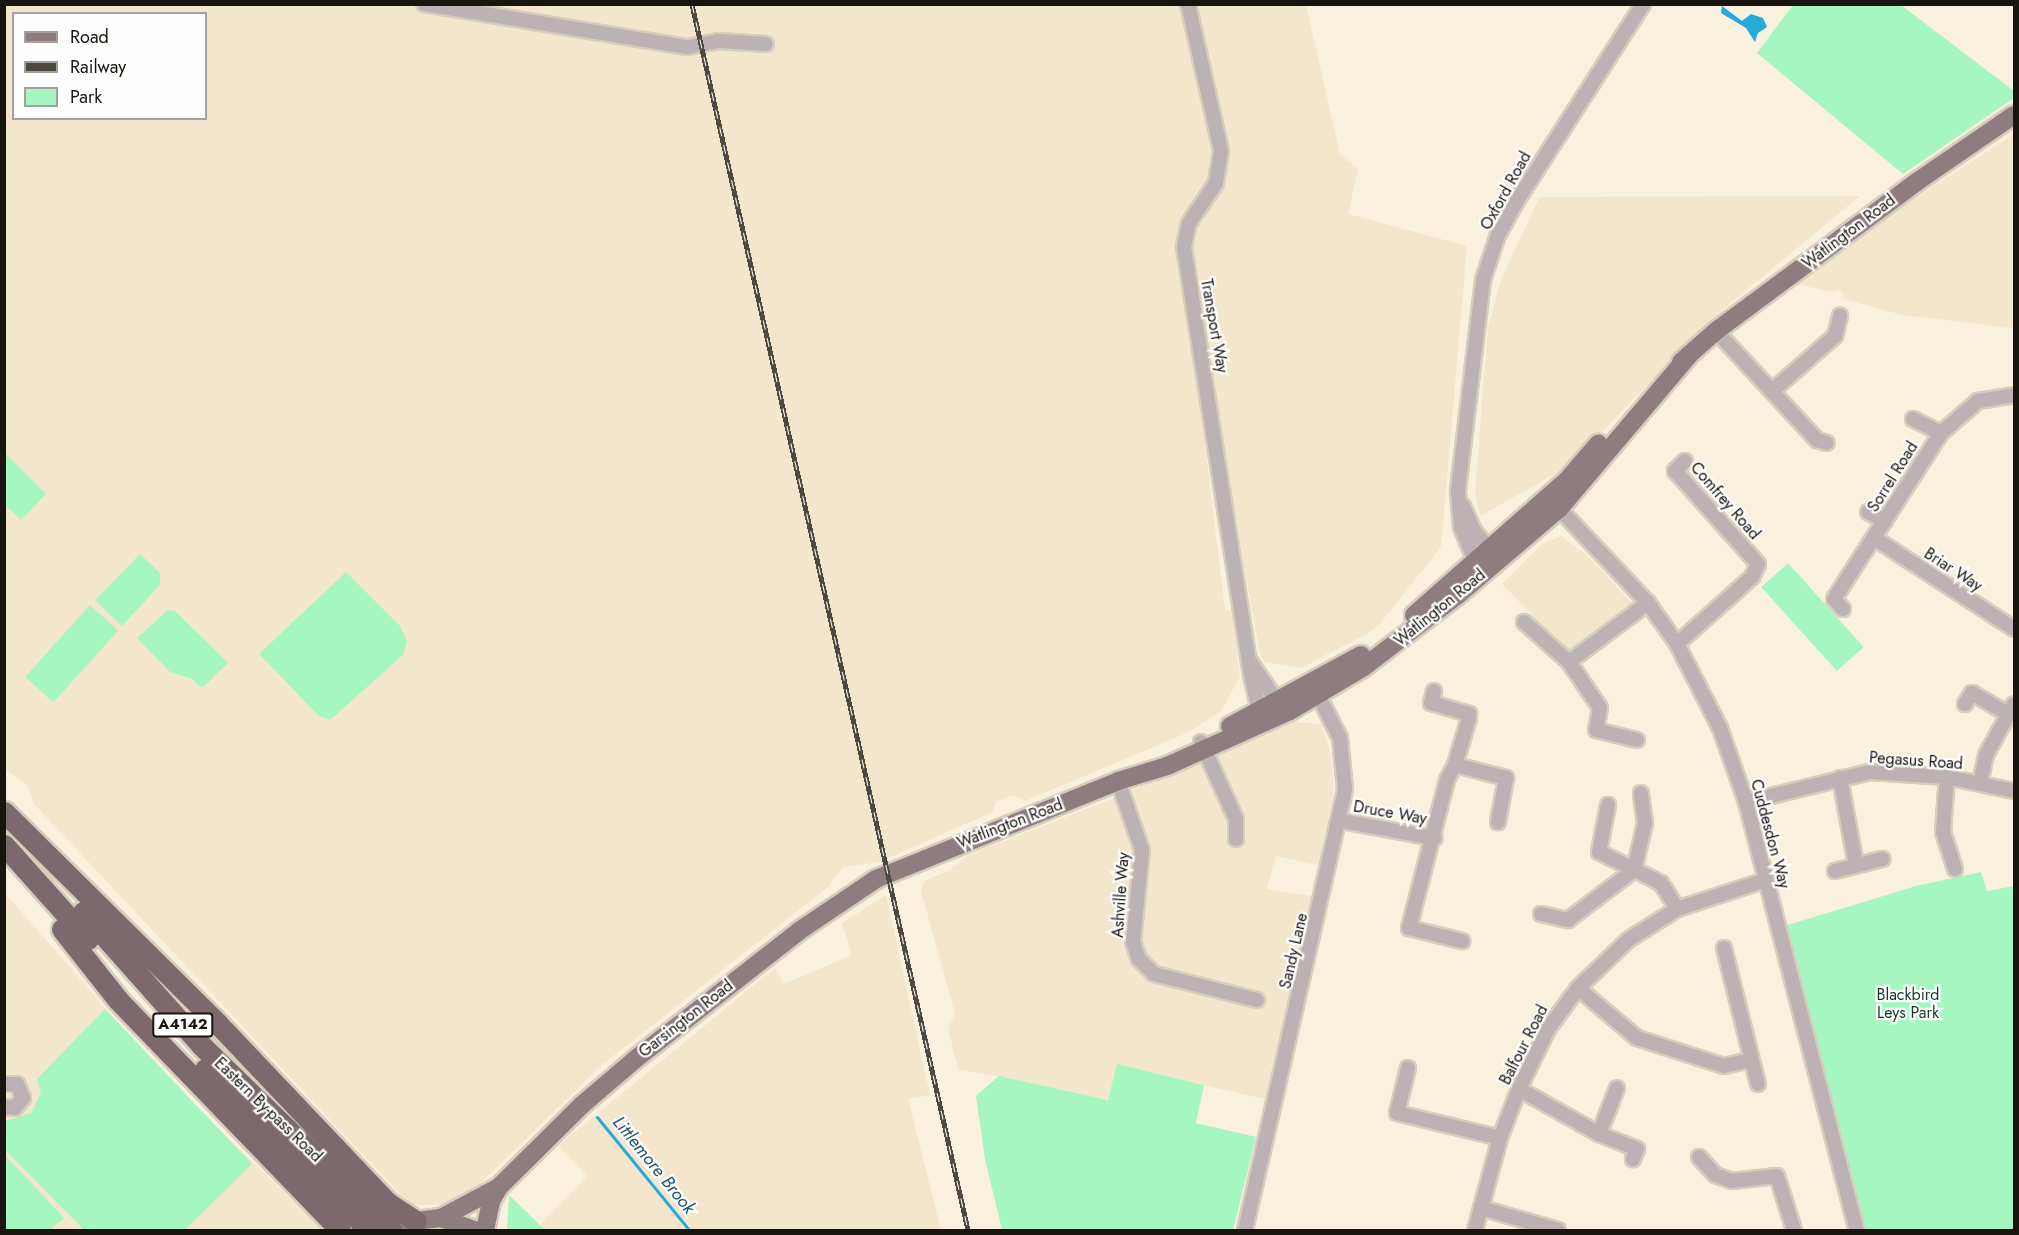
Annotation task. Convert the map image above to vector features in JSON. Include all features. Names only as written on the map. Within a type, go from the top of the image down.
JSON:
[{"type":"highway","points":[[4,812],[218,1024],[388,1203],[407,1226]]},
{"type":"highway","name":"Eastern By-pass Road","points":[[4,824],[201,1045],[369,1223]]},
{"type":"highway","name":"Eastern By-pass Road","points":[[4,845],[190,1055],[369,1223],[391,1230]]},
{"type":"highway","points":[[30,874],[57,923],[118,1000],[340,1230]]},
{"type":"main road","name":"Watlington Road","points":[[890,871],[1124,780],[1203,746],[1315,688],[1364,667],[1554,503],[1689,355],[1716,331],[1970,143],[2014,116]]},
{"type":"main road","name":"Watlington Road","points":[[1265,714],[1276,700],[1315,688]]},
{"type":"main road","name":"Garsington Road","points":[[499,1187],[575,1111],[638,1057],[799,931],[890,871]]},
{"type":"main road","points":[[407,1226],[441,1218],[499,1187]]},
{"type":"main road","points":[[485,1230],[491,1202],[499,1187]]},
{"type":"main road","points":[[441,1218],[474,1230]]},
{"type":"street","points":[[424,4],[688,48],[718,41],[766,44]]},
{"type":"street","name":"Transport Way","points":[[1188,4],[1221,151],[1216,183],[1189,223],[1184,247],[1251,663],[1265,714]]},
{"type":"street","name":"Oxford Road","points":[[1478,568],[1458,513],[1458,490],[1476,320],[1483,280],[1498,235],[1533,174],[1643,4]]},
{"type":"street","points":[[1772,391],[1835,336],[1840,316]]},
{"type":"street","points":[[1716,331],[1817,440],[1827,442]]},
{"type":"street","name":"Sorrel Road","points":[[1843,609],[1834,599],[1941,433],[1978,401],[2014,395]]},
{"type":"street","points":[[1913,419],[1941,433]]},
{"type":"street","name":"Comfrey Road","points":[[1677,644],[1762,566],[1675,471],[1685,461]]},
{"type":"street","name":"Oxford Road","points":[[1458,490],[1474,531],[1494,554]]},
{"type":"street","name":"Cuddesdon Way","points":[[1554,503],[1648,603],[1677,644],[1720,728],[1746,802],[1857,1230]]},
{"type":"street","points":[[1868,512],[1885,521]]},
{"type":"street","name":"Briar Way","points":[[1874,537],[2014,629]]},
{"type":"street","points":[[1569,662],[1648,603]]},
{"type":"street","points":[[1524,622],[1569,662],[1600,708],[1596,730],[1637,740]]},
{"type":"street","name":"Transport Way","points":[[1251,663],[1276,700]]},
{"type":"street","name":"Sandy Lane","points":[[1245,1230],[1341,821],[1344,761],[1340,738],[1315,688]]},
{"type":"street","points":[[1965,704],[1972,693],[2011,709],[1986,755],[1980,783]]},
{"type":"street","name":"Druce Way","points":[[1431,702],[1469,714],[1455,765],[1447,780],[1434,838],[1409,928],[1462,941]]},
{"type":"street","points":[[1203,746],[1236,819],[1236,839]]},
{"type":"street","points":[[1455,765],[1506,778],[1498,822]]},
{"type":"street","name":"Pegasus Road","points":[[1746,802],[1870,772],[1947,777],[2014,791]]},
{"type":"street","points":[[1947,777],[1943,832],[1957,860]]},
{"type":"street","points":[[1840,778],[1856,865]]},
{"type":"street","name":"Ashville Way","points":[[1124,780],[1142,850],[1133,942],[1139,959],[1154,974],[1257,1000]]},
{"type":"street","points":[[1541,914],[1568,920],[1634,870],[1645,823],[1641,793]]},
{"type":"street","points":[[1608,805],[1599,852],[1661,883],[1677,909]]},
{"type":"street","name":"Druce Way","points":[[1341,821],[1434,838]]},
{"type":"street","points":[[1835,871],[1882,859]]},
{"type":"street","name":"Balfour Road","points":[[1475,1230],[1500,1138],[1519,1089],[1548,1029],[1578,988],[1628,940],[1677,909],[1766,880]]},
{"type":"street","points":[[1724,948],[1758,1084]]},
{"type":"street","points":[[1578,988],[1637,1038],[1724,1065],[1751,1060]]},
{"type":"street","points":[[1408,1068],[1397,1113],[1500,1138]]},
{"type":"street","points":[[4,1084],[17,1084],[23,1093],[18,1106],[4,1107]]},
{"type":"street","points":[[1599,1134],[1617,1088]]},
{"type":"street","points":[[1519,1089],[1599,1134],[1637,1149],[1633,1159]]},
{"type":"street","points":[[1699,1157],[1715,1174],[1732,1181],[1777,1176],[1794,1230]]},
{"type":"street","points":[[1481,1208],[1558,1230]]},
{"type":"shaded area","points":[[4,5],[1306,5],[1340,154],[1358,169],[1348,214],[1467,246],[1441,547],[1379,625],[1365,635],[1301,668],[1265,662],[1260,654],[1216,413],[1202,417],[1225,611],[1232,610],[1240,677],[1221,711],[1187,733],[1025,801],[1013,795],[996,802],[993,812],[879,862],[843,867],[828,887],[603,1064],[465,1198],[438,1205],[415,1205],[401,1195],[34,804],[27,785],[5,769]]},
{"type":"shaded area","points":[[2014,134],[2014,328],[1902,315],[1841,298],[1845,295],[1840,290],[1831,292],[1797,284],[1915,198]]},
{"type":"shaded area","points":[[1860,196],[1709,321],[1569,466],[1480,516],[1475,492],[1488,327],[1502,277],[1540,197]]},
{"type":"shaded area","points":[[1561,536],[1585,554],[1637,608],[1570,654],[1502,584],[1541,545]]},
{"type":"shaded area","points":[[1292,722],[1321,724],[1331,756],[1334,790],[1318,865],[1276,856],[1267,889],[1311,896],[1265,1099],[1117,1065],[1109,1100],[958,1069],[948,1028],[955,1014],[921,891],[924,881],[948,871],[968,855],[1120,796]]},
{"type":"shaded area","points":[[4,892],[163,1074],[322,1230],[5,1230]]},
{"type":"shaded area","points":[[886,895],[930,1095],[908,1099],[941,1230],[546,1230],[540,1225],[587,1176],[558,1146],[775,968],[784,984],[852,955],[842,923]]},
{"type":"green space","points":[[1793,5],[1901,5],[2014,91],[2014,98],[1903,174],[1757,53]]},
{"type":"green space","points":[[4,452],[46,494],[21,520],[5,505]]},
{"type":"green space","points":[[140,554],[160,573],[160,585],[122,626],[95,600]]},
{"type":"green space","points":[[1788,563],[1864,647],[1837,671],[1761,587]]},
{"type":"green space","points":[[346,572],[400,626],[407,641],[403,655],[330,720],[319,716],[259,654]]},
{"type":"green space","points":[[90,605],[118,630],[53,703],[25,677]]},
{"type":"green space","points":[[168,610],[175,611],[228,663],[202,688],[192,679],[170,672],[137,638]]},
{"type":"green space","name":"Blackbird Leys Park","points":[[1981,872],[1987,891],[2014,886],[2014,1230],[1857,1230],[1778,928],[1916,886]]},
{"type":"green space","points":[[105,1009],[252,1164],[185,1230],[84,1230],[5,1150],[5,1121],[31,1113],[41,1093],[37,1079]]},
{"type":"green space","points":[[1117,1064],[1204,1085],[1196,1123],[1256,1137],[1233,1230],[1002,1230],[985,1159],[976,1096],[999,1076],[1108,1100]]},
{"type":"green space","points":[[5,1155],[64,1218],[50,1230],[5,1230]]},
{"type":"green space","points":[[509,1195],[540,1225],[546,1230],[507,1230]]},
{"type":"water","points":[[1722,6],[1742,21],[1751,14],[1763,18],[1767,27],[1758,33],[1755,42],[1746,28],[1721,13]]},
{"type":"waterway","name":"Littlemore Brook","points":[[597,1117],[689,1230]]},
{"type":"railway","points":[[692,4],[968,1230]]}]
